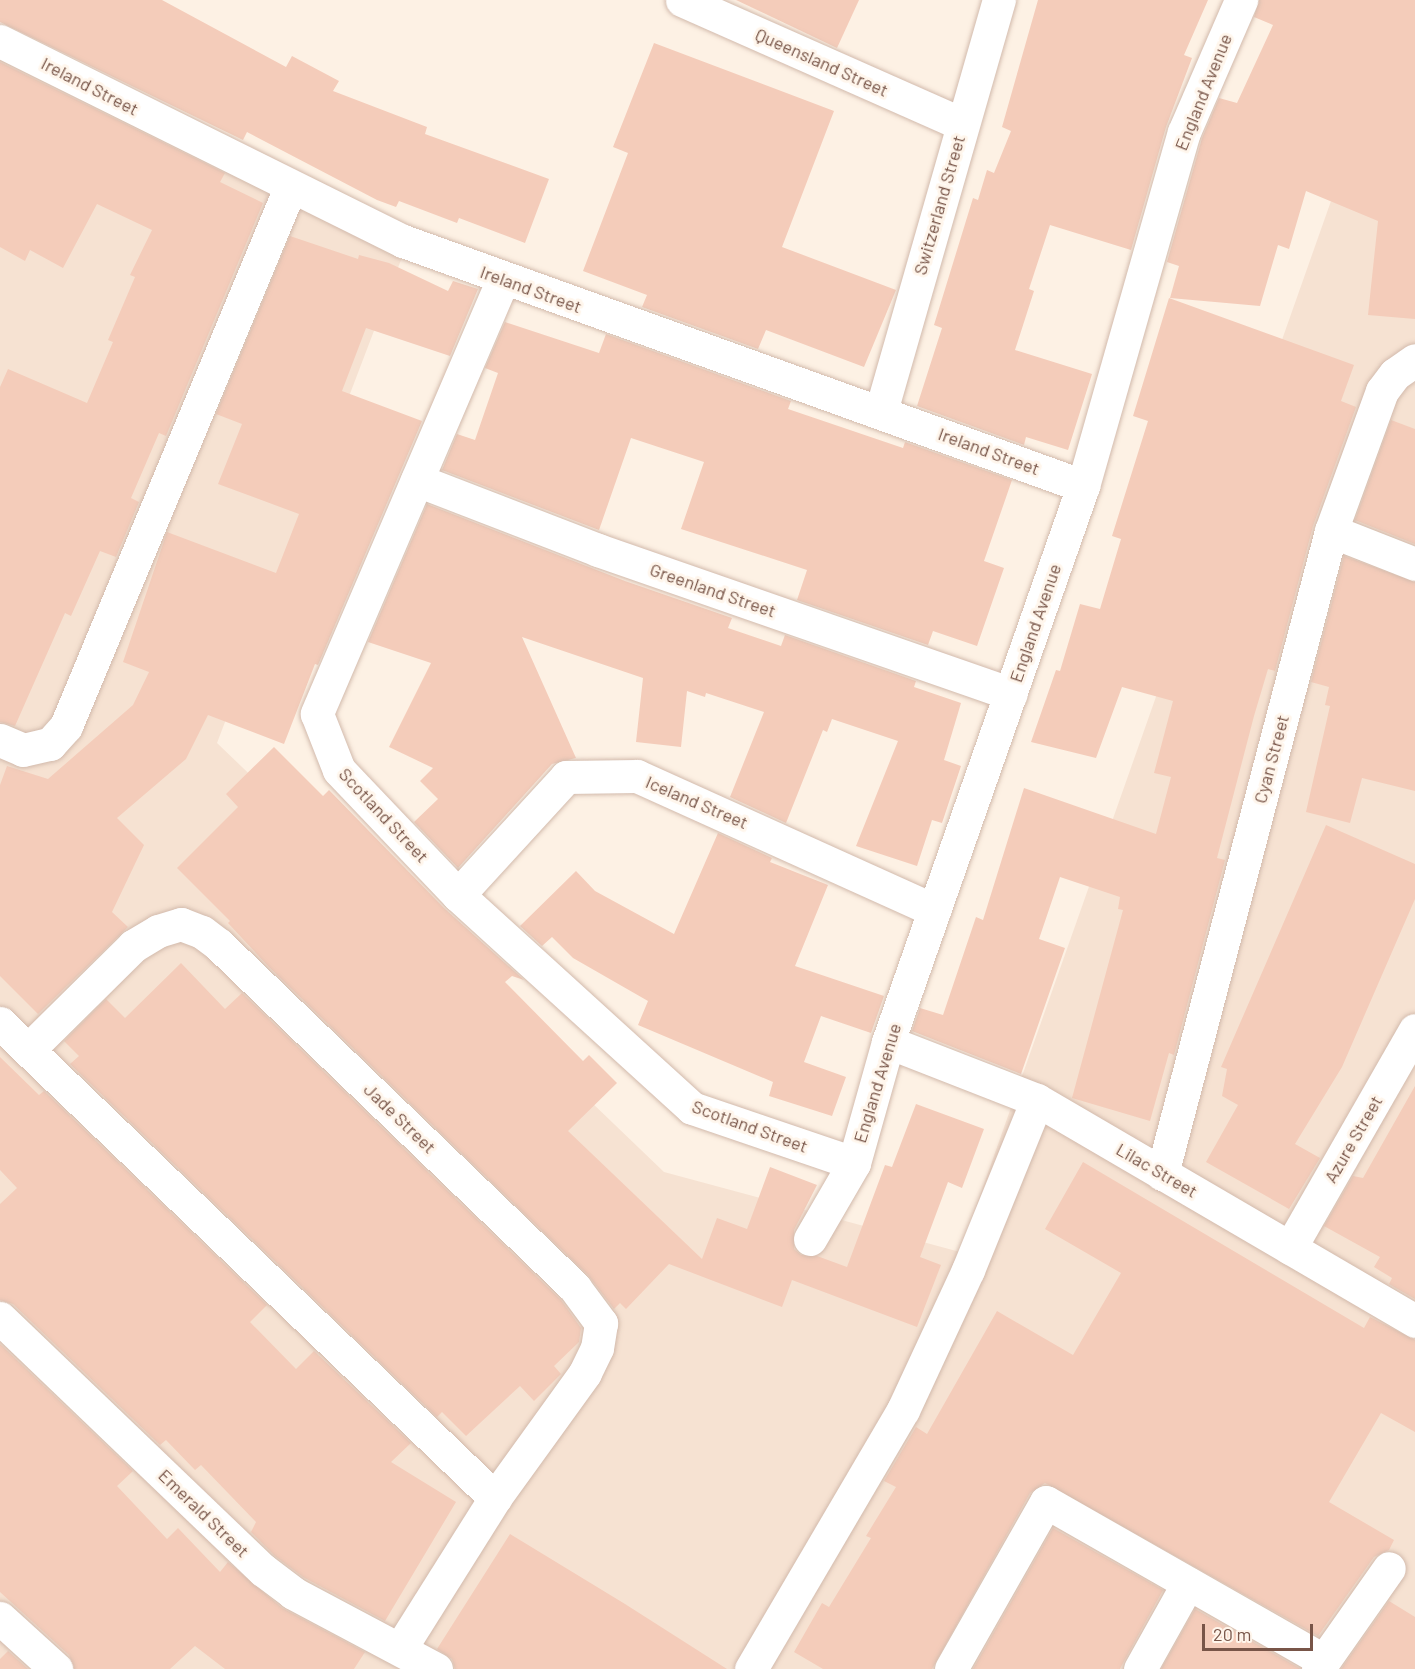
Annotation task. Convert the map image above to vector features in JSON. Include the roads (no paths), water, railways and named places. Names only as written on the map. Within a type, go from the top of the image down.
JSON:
[{"type":"street","name":"Queensland Street","points":[[682,0],[962,124]]},
{"type":"street","name":"Switzerland Street","points":[[881,411],[999,0]]},
{"type":"street","name":"England Avenue","points":[[810,1239],[854,1163],[888,1042],[1083,486],[1184,132],[1241,0]]},
{"type":"street","name":"Ireland Street","points":[[0,41],[290,188],[404,241],[503,279],[881,411],[1083,486]]},
{"type":"street","points":[[0,740],[23,750],[51,744],[66,726],[290,188]]},
{"type":"street","name":"Scotland Street","points":[[503,279],[318,714],[339,770],[458,895],[692,1108],[854,1163]]},
{"type":"street","name":"Cyan Street","points":[[1162,1174],[1331,531],[1382,391],[1395,374],[1414,360]]},
{"type":"street","name":"Greenland Street","points":[[417,480],[598,550],[1011,694]]},
{"type":"street","points":[[1331,531],[1415,564]]},
{"type":"street","name":"Iceland Street","points":[[458,895],[566,777],[637,776],[934,910]]},
{"type":"street","name":"Jade Street","points":[[28,1050],[133,946],[158,931],[181,924],[202,932],[228,953],[575,1288],[601,1323],[597,1348],[585,1372],[495,1498]]},
{"type":"street","points":[[0,1023],[495,1498],[400,1649]]},
{"type":"street","name":"Azure Street","points":[[1290,1248],[1415,1030]]},
{"type":"street","name":"Lilac Street","points":[[888,1042],[1037,1100],[1415,1321]]},
{"type":"street","points":[[751,1669],[903,1410],[968,1270],[1037,1100]]},
{"type":"street","name":"Emerald Street","points":[[0,1318],[263,1570],[293,1593],[436,1669]]},
{"type":"street","points":[[951,1669],[1046,1502],[1188,1583],[1321,1665],[1389,1568]]},
{"type":"street","points":[[1140,1669],[1188,1583]]},
{"type":"street","points":[[0,1618],[56,1669]]}]
